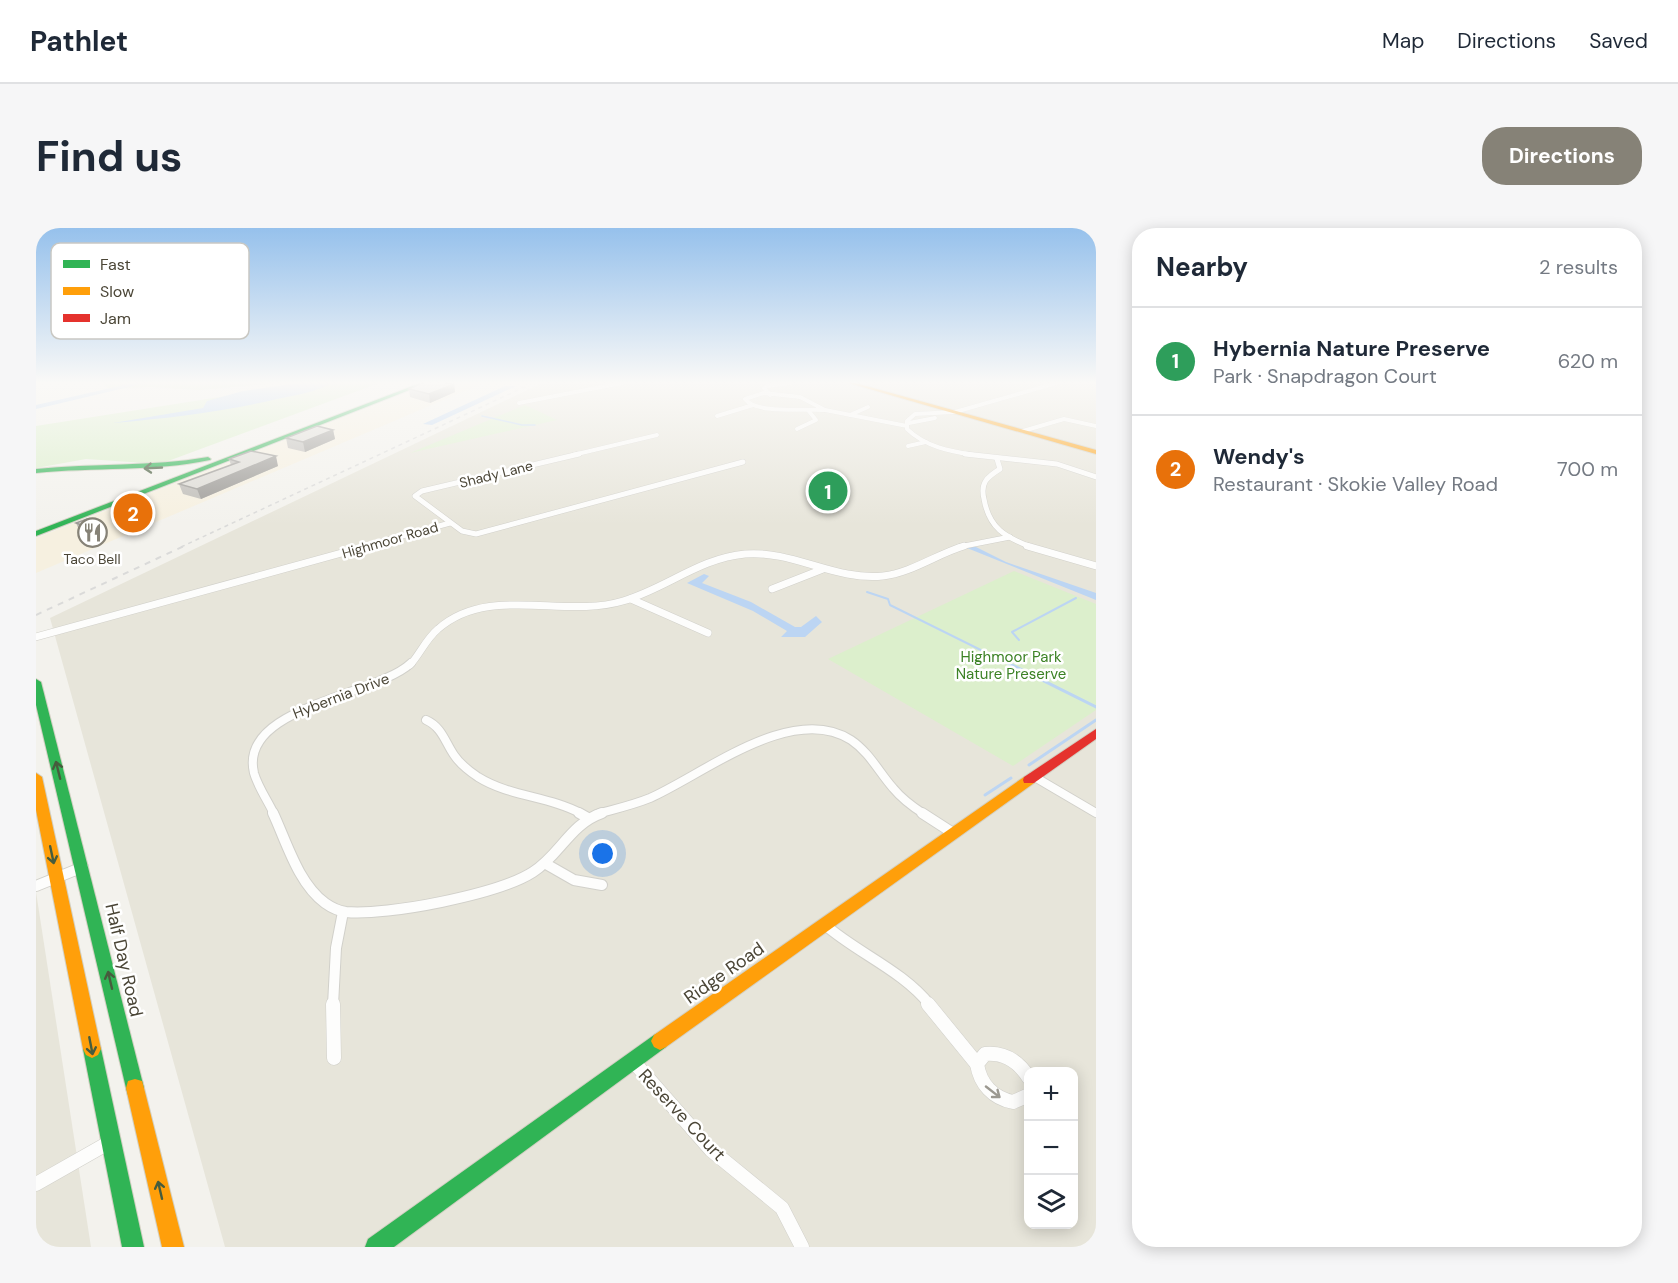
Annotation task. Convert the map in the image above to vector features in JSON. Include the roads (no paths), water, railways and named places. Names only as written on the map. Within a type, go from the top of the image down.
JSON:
[{"type":"main road","points":[[36,529],[294,430]]},
{"type":"main road","points":[[36,534],[305,430]]},
{"type":"main road","points":[[1018,430],[1096,452]]},
{"type":"main road","points":[[36,471],[65,467],[137,469],[176,466],[208,459],[290,431]]},
{"type":"main road","name":"Half Day Road","points":[[36,682],[83,867],[173,1247]]},
{"type":"main road","name":"Ridge Road","points":[[376,1247],[632,1060],[1096,733]]},
{"type":"main road","points":[[36,777],[133,1247]]},
{"type":"street","points":[[909,430],[909,433],[927,442],[965,454],[1056,464],[1096,477]]},
{"type":"street","points":[[1023,431],[1028,430]]},
{"type":"street","name":"Shady Lane","points":[[450,523],[415,495],[657,435]]},
{"type":"street","points":[[908,446],[927,442]]},
{"type":"street","points":[[997,459],[1000,470],[989,475],[982,486],[986,515],[991,523],[1010,537],[1065,558],[1096,566]]},
{"type":"street","name":"Highmoor Road","points":[[36,637],[450,523],[469,534],[481,534],[743,462]]},
{"type":"street","name":"Hybernia Drive","points":[[343,912],[316,896],[308,887],[254,772],[252,760],[263,736],[277,723],[298,711],[369,687],[402,672],[416,658],[429,636],[456,618],[483,609],[511,604],[574,609],[602,606],[632,599],[674,577],[732,556],[756,553],[792,557],[823,569],[852,576],[884,576],[962,546],[1010,537]]},
{"type":"street","points":[[772,589],[823,569]]},
{"type":"street","points":[[632,599],[673,620],[708,633]]},
{"type":"street","points":[[426,720],[438,727],[454,755],[480,778],[517,795],[573,808],[588,819]]},
{"type":"street","points":[[334,1058],[332,987],[334,958],[343,912],[383,911],[509,883],[546,864],[564,841],[588,819],[634,805],[779,734],[806,728],[837,733],[854,742],[903,799],[953,833]]},
{"type":"street","points":[[1033,776],[1096,813]]},
{"type":"street","points":[[546,864],[574,880],[602,885]]},
{"type":"street","points":[[36,886],[83,867]]},
{"type":"street","points":[[824,924],[841,939],[915,987],[977,1064],[984,1084],[998,1096],[1015,1102],[1024,1099]]},
{"type":"street","points":[[977,1064],[985,1054],[1000,1054],[1016,1062],[1024,1072]]},
{"type":"street","name":"Reserve Court","points":[[632,1060],[711,1150],[782,1208],[802,1247]]},
{"type":"street","points":[[36,1184],[110,1142]]},
{"type":"water","points":[[974,546],[1006,562],[1096,593],[1096,600],[967,548]]},
{"type":"water","points":[[704,574],[709,576],[702,583],[751,602],[795,627],[801,627],[816,616],[822,622],[805,637],[781,637],[787,631],[753,611],[687,583]]},
{"type":"waterway","points":[[867,592],[888,599],[890,605],[1011,665]]},
{"type":"waterway","points":[[1019,640],[1012,632],[1076,598]]},
{"type":"waterway","points":[[1008,663],[1096,707]]},
{"type":"waterway","points":[[1029,765],[1096,720]]},
{"type":"waterway","points":[[985,795],[1011,778]]},
{"type":"railway","points":[[181,547],[433,430]]},
{"type":"railway","points":[[36,615],[184,546]]},
{"type":"place","name":"Hybernia Nature Preserve","points":[[828,491]]},
{"type":"place","name":"Wendy's","points":[[133,513]]},
{"type":"place","name":"Taco Bell","points":[[92,532]]},
{"type":"park label","name":"Highmoor Park Nature Preserve","points":[[1011,666]]}]
